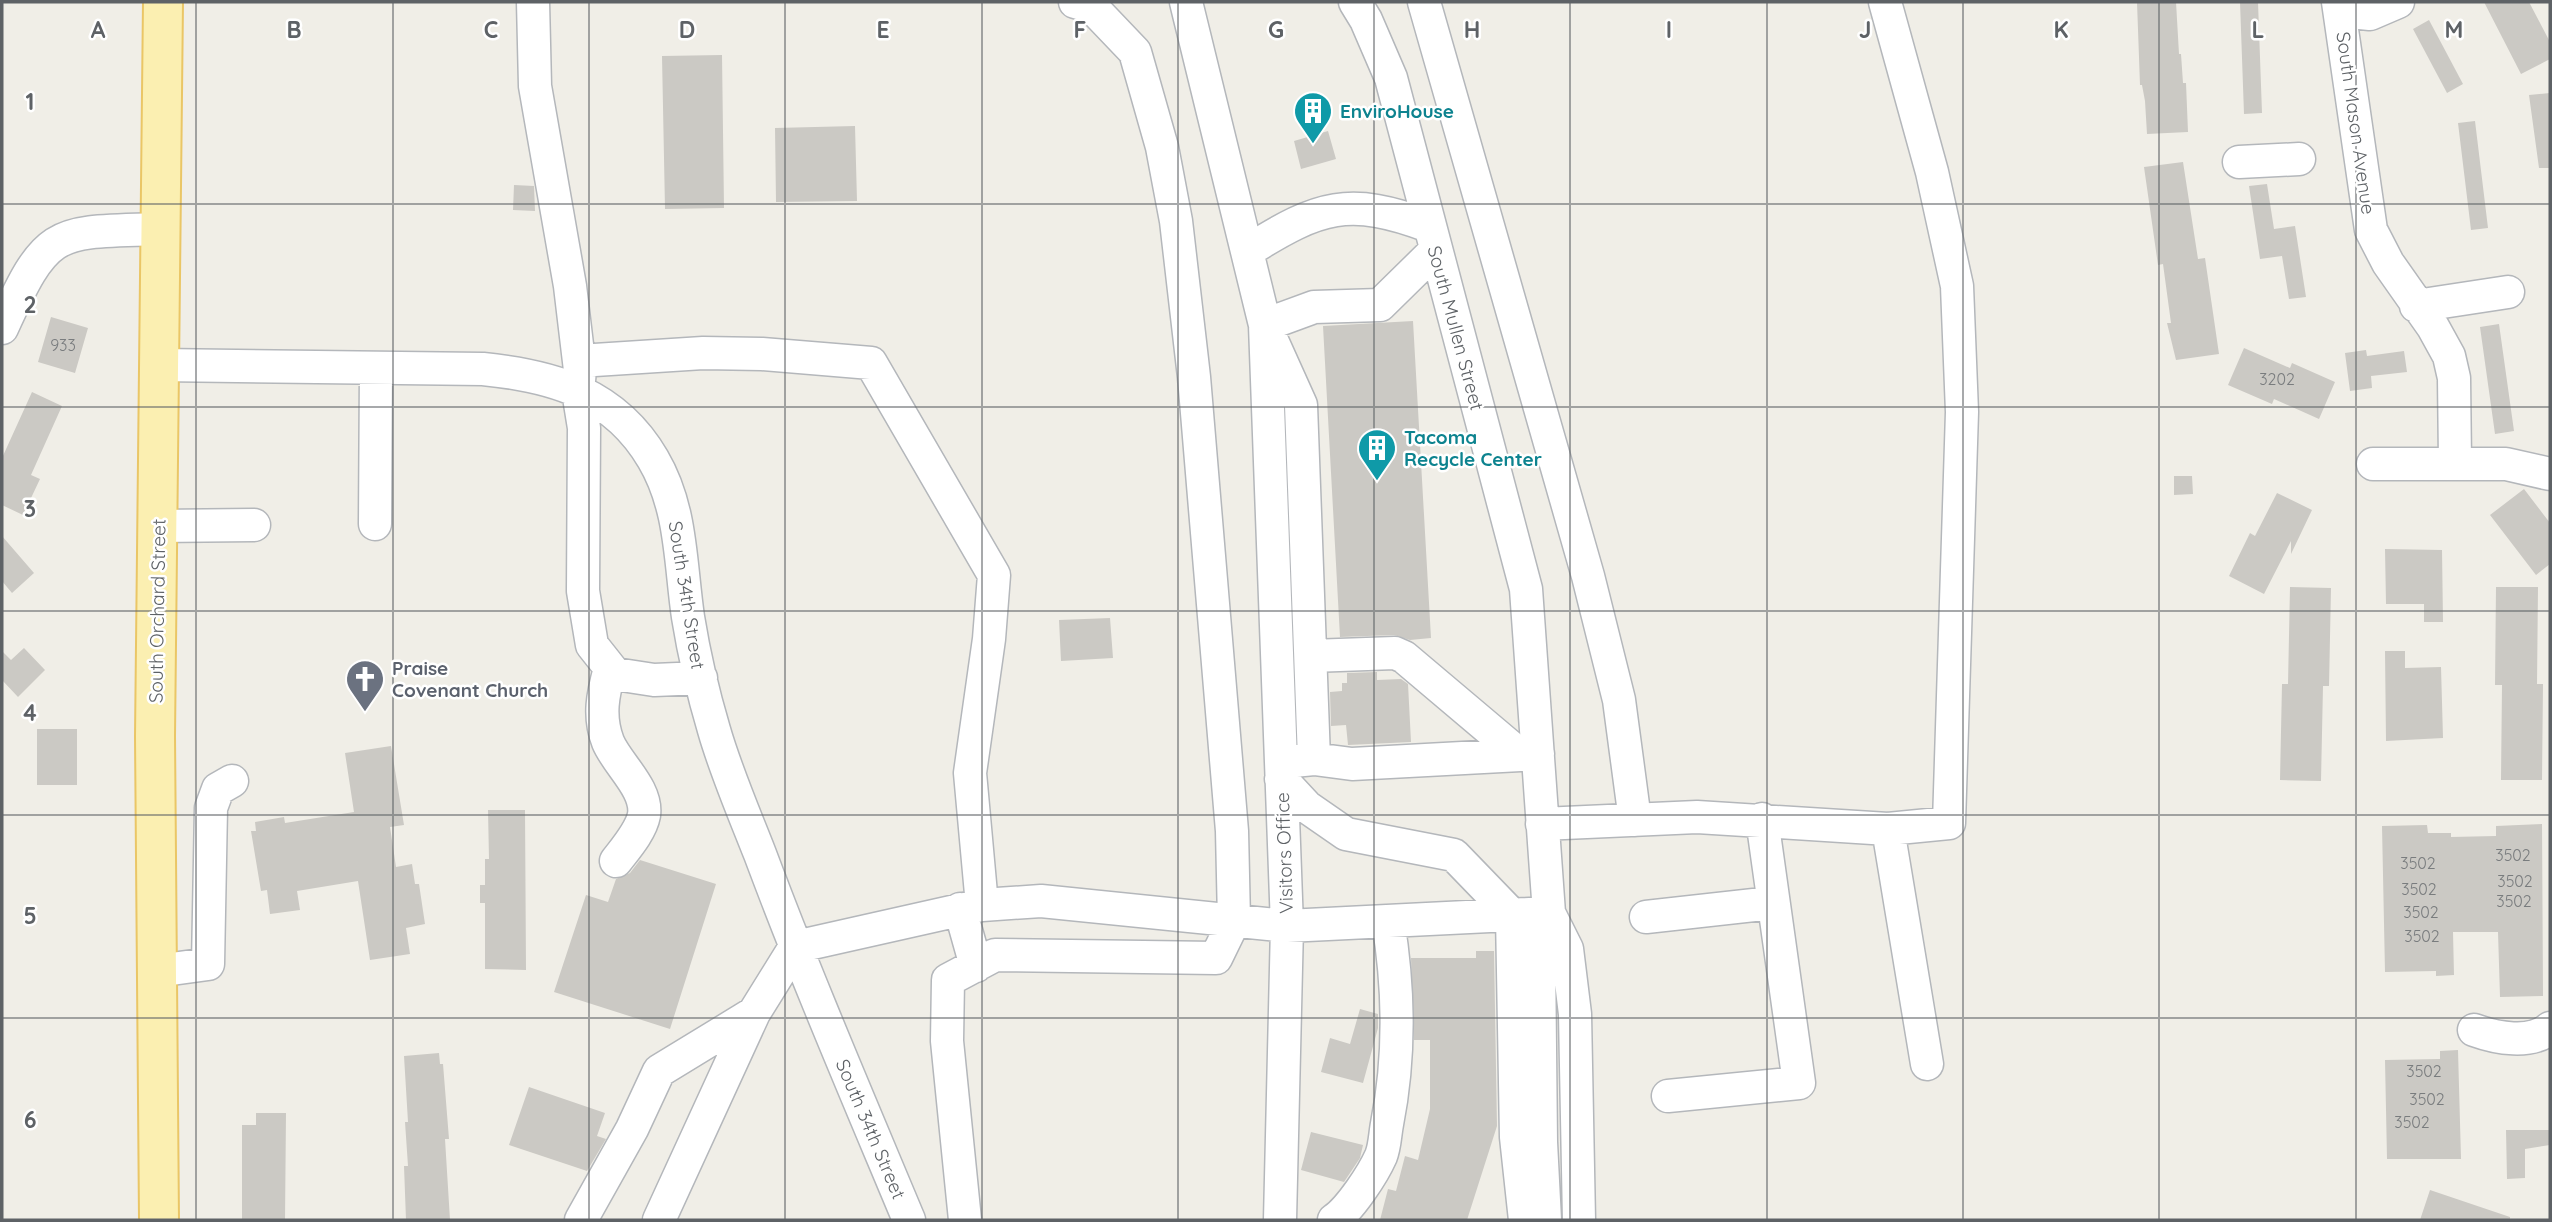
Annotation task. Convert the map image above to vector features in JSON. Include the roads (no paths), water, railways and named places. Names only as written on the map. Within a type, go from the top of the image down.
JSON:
[{"type":"main road","name":"South Orchard Street","points":[[159,1220],[158,526],[163,2]]},
{"type":"street","points":[[533,2],[535,86],[570,286],[584,428],[583,591],[592,645],[615,674],[654,680],[701,678]]},
{"type":"street","points":[[965,1220],[947,1041],[948,980],[996,955],[1216,958],[1234,921],[1232,831],[1194,377],[1176,221],[1162,147],[1135,52],[1092,7],[1075,2]]},
{"type":"street","points":[[1186,2],[1265,326],[1281,770],[1307,807],[1346,834],[1454,855],[1512,915],[1516,1137],[1525,1220]]},
{"type":"street","name":"South Mullen Street","points":[[1355,2],[1366,20],[1391,78],[1526,589],[1529,755],[1542,824],[1549,913]]},
{"type":"street","points":[[1424,2],[1588,576],[1619,700],[1635,820]]},
{"type":"street","points":[[1542,824],[1697,817],[1888,829],[1949,823],[1962,412],[1957,286],[1932,172],[1885,2]]},
{"type":"street","points":[[2339,6],[2370,14],[2398,2]]},
{"type":"street","name":"South Mason Avenue","points":[[2339,6],[2371,230],[2388,263],[2433,327],[2449,356],[2454,379],[2455,462]]},
{"type":"street","points":[[2239,162],[2299,159]]},
{"type":"street","points":[[1248,250],[1293,223],[1316,213],[1340,208],[1391,211],[1432,238],[1380,305],[1314,307],[1265,326]]},
{"type":"street","points":[[2,328],[29,273],[52,244],[63,237],[97,231],[161,229]]},
{"type":"street","points":[[2416,306],[2508,292]]},
{"type":"street","points":[[1265,326],[1301,405],[1314,759]]},
{"type":"street","points":[[579,376],[703,353],[871,363],[994,575],[989,639],[970,773],[971,907],[976,966]]},
{"type":"street","name":"South 34th Street","points":[[159,365],[484,369],[579,376],[629,425],[653,458],[667,490],[681,540],[688,617],[714,732],[795,947],[909,1220]]},
{"type":"street","points":[[375,524],[376,368]]},
{"type":"street","points":[[2373,464],[2506,464],[2550,474]]},
{"type":"street","points":[[158,526],[254,525]]},
{"type":"street","points":[[1311,656],[1395,653],[1404,657],[1529,755]]},
{"type":"street","points":[[610,668],[601,702],[608,743],[642,799],[644,814],[638,829],[616,861]]},
{"type":"street","points":[[1281,770],[1314,759],[1352,764],[1529,755]]},
{"type":"street","name":"Visitors Office","points":[[1280,1220],[1287,926],[1281,770]]},
{"type":"street","points":[[157,971],[208,964],[211,808],[218,789],[232,781]]},
{"type":"street","points":[[1668,1096],[1730,1092],[1799,1083],[1762,819]]},
{"type":"street","points":[[1888,829],[1927,1064]]},
{"type":"street","points":[[659,1220],[754,1013],[795,947],[971,907],[1041,901],[1287,926],[1549,913]]},
{"type":"street","points":[[1646,917],[1773,903]]},
{"type":"street","points":[[1545,1220],[1541,1142],[1539,954],[1549,913]]},
{"type":"street","points":[[1549,913],[1567,949],[1574,1014],[1578,1220]]},
{"type":"street","points":[[1334,1220],[1345,1212],[1381,1155],[1392,1098],[1396,967],[1388,921]]},
{"type":"street","points":[[581,1220],[632,1129],[659,1071],[754,1013]]},
{"type":"street","points":[[2474,1030],[2507,1038],[2543,1034],[2550,1028]]},
{"type":"place","name":"EnviroHouse","points":[[1313,145]]},
{"type":"place","name":"Tacoma Recycle Center","points":[[1377,482]]},
{"type":"place","name":"Praise Covenant Church","points":[[365,713]]}]
